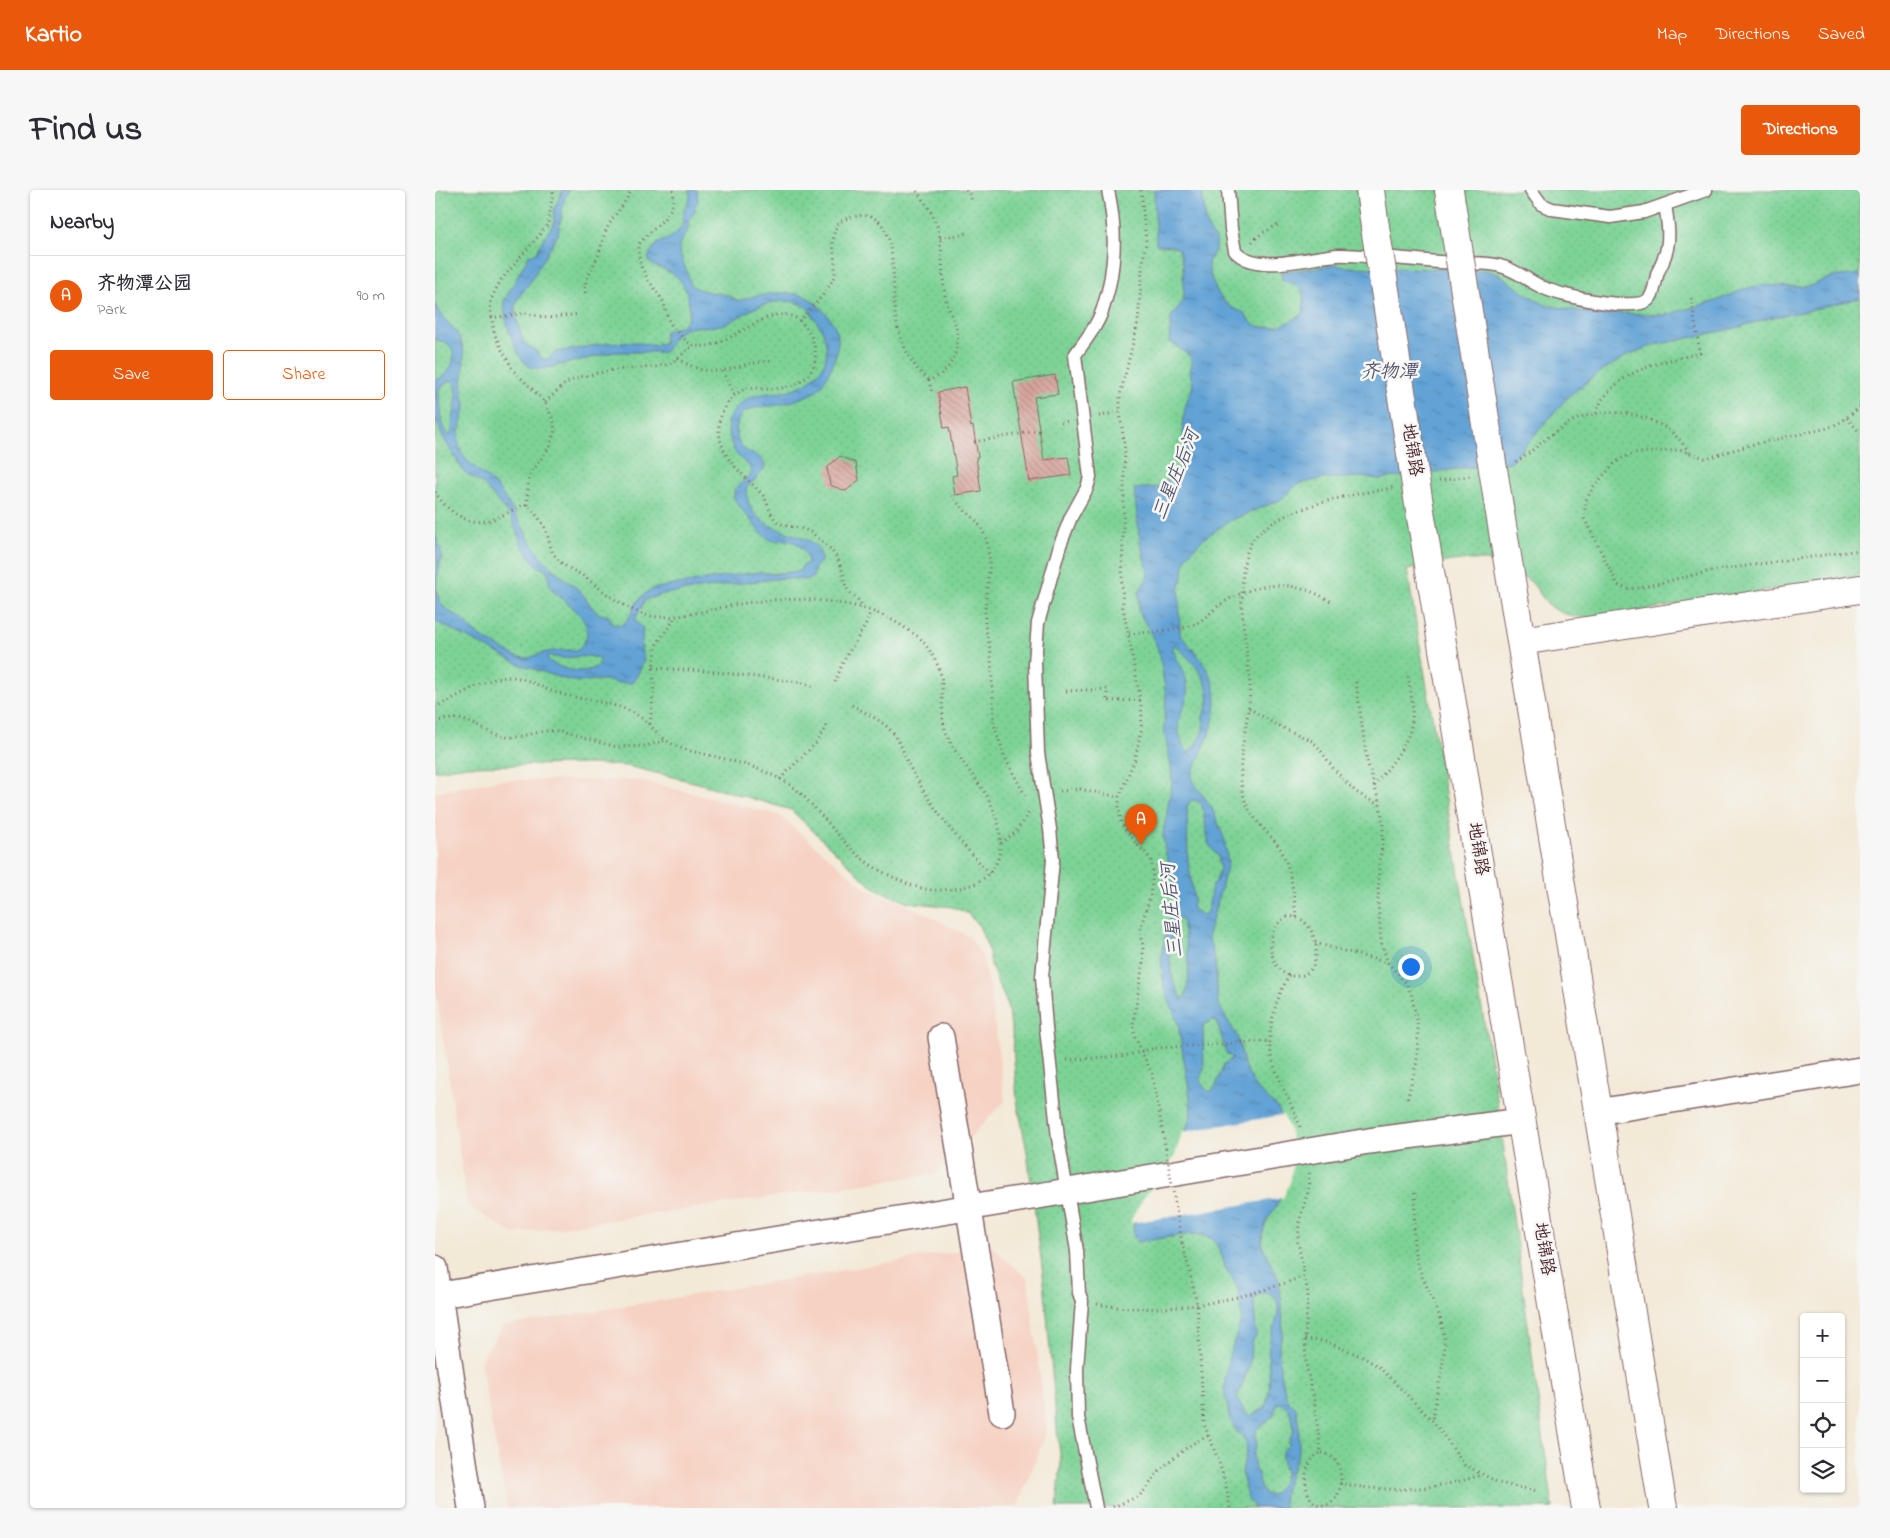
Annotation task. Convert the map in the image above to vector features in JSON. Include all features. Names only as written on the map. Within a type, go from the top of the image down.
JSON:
[{"type":"street","name":"地锦路","points":[[1370,190],[1421,517],[1586,1508]]},
{"type":"street","points":[[1451,203],[1597,1112],[1663,1508]]},
{"type":"street","points":[[1521,641],[1860,589]]},
{"type":"street","points":[[941,1037],[1002,1413]]},
{"type":"street","points":[[1597,1112],[1860,1070]]},
{"type":"street","points":[[437,1296],[1369,1141],[1522,1121]]},
{"type":"street","points":[[435,1268],[437,1296],[471,1508]]},
{"type":"lane","points":[[1096,1508],[1078,1417],[1077,1369],[1082,1301],[1079,1293],[1077,1251],[1066,1192],[1047,1037],[1042,977],[1053,867],[1045,792],[1038,752],[1035,663],[1038,624],[1060,545],[1071,517],[1087,488],[1090,477],[1075,355],[1095,326],[1104,305],[1109,282],[1114,253],[1108,190]]},
{"type":"lane","points":[[1229,190],[1231,236],[1235,251],[1254,262],[1276,263],[1342,255],[1492,264],[1512,270],[1544,288],[1570,297],[1616,304],[1641,303],[1648,300],[1652,293],[1658,271],[1665,257],[1668,233],[1665,205]]},
{"type":"lane","points":[[1531,190],[1541,204],[1552,209],[1610,217],[1645,212],[1706,190]]},
{"type":"path","points":[[435,707],[470,688],[489,681],[509,677],[523,678],[555,692],[587,698],[631,712],[650,724],[671,744],[745,765],[780,779],[799,792],[863,860],[900,880],[923,889],[963,888],[979,882],[991,874],[998,863],[1001,843],[997,818],[986,793],[948,737],[944,724],[942,708],[943,684],[939,669],[922,640],[898,622],[870,610],[817,601],[771,600],[675,615],[653,616],[613,600],[580,574],[568,568],[552,552],[544,526],[527,505],[529,476],[550,446],[553,438],[554,422],[545,402],[514,371],[497,341],[491,318],[491,299],[501,280],[548,225],[553,190]]},
{"type":"path","points":[[585,293],[588,275],[597,260],[604,235],[631,190]]},
{"type":"path","points":[[673,190],[671,211],[643,239],[639,244],[638,251],[643,272],[663,301],[671,324],[685,339],[694,345]]},
{"type":"path","points":[[916,190],[936,221],[945,298],[958,337],[948,367],[941,374],[929,380]]},
{"type":"path","points":[[966,190],[970,194],[972,203]]},
{"type":"path","points":[[1141,190],[1146,241],[1141,269],[1139,322],[1120,396],[1125,451],[1123,607],[1141,714],[1140,744],[1119,797],[1119,810],[1121,824],[1137,845],[1146,853],[1151,861],[1153,872],[1150,897],[1141,926],[1140,936],[1143,945],[1143,963],[1133,1024],[1135,1037],[1152,1074],[1181,1243],[1197,1305],[1204,1424],[1218,1459],[1226,1485],[1230,1508]]},
{"type":"path","points":[[799,321],[833,278],[835,270],[832,242],[835,227],[839,222],[849,217],[858,215],[874,216],[881,221],[888,233],[894,266],[896,320],[910,359],[929,380],[932,393]]},
{"type":"path","points":[[1239,255],[1262,233],[1278,225]]},
{"type":"path","points":[[939,238],[969,232]]},
{"type":"path","points":[[1595,414],[1604,396],[1623,379],[1646,366],[1700,353],[1691,297]]},
{"type":"path","points":[[491,318],[525,313],[547,318],[579,314]]},
{"type":"path","points":[[545,402],[566,383],[579,376],[630,367],[655,367],[670,364],[694,345],[718,342],[775,315],[790,315],[809,331],[815,349],[813,370],[800,383],[791,386],[770,389],[747,388],[735,396],[723,411],[719,432],[728,460],[738,472],[762,493],[771,514],[779,522],[808,531],[836,556],[847,589],[860,602],[862,608]]},
{"type":"path","points":[[678,358],[700,370],[709,372],[772,361]]},
{"type":"path","points":[[723,371],[735,396]]},
{"type":"path","points":[[1860,407],[1835,425],[1750,445],[1711,457],[1705,458],[1680,450],[1643,452],[1624,457],[1603,474],[1586,500],[1584,508],[1586,524],[1598,544],[1604,560],[1618,585],[1628,589],[1710,572],[1860,550]]},
{"type":"path","points":[[1510,464],[1534,451],[1561,428],[1583,417],[1622,412],[1649,420],[1673,433],[1679,438],[1689,453]]},
{"type":"path","points":[[1847,418],[1860,433]]},
{"type":"path","points":[[974,442],[1043,430]]},
{"type":"path","points":[[1433,482],[1477,475]]},
{"type":"path","points":[[1296,917],[1289,876],[1282,854],[1252,816],[1243,795],[1241,764],[1249,708],[1249,668],[1242,609],[1246,555],[1252,542],[1263,530],[1279,520],[1317,504],[1355,494],[1393,488]]},
{"type":"path","points":[[435,492],[451,511],[463,519],[476,522],[487,521],[521,505],[527,505]]},
{"type":"path","points":[[951,496],[961,508],[975,519],[982,529],[987,542],[990,562],[985,625],[991,654],[994,725],[1005,758],[1026,798],[1035,805],[1047,810]]},
{"type":"path","points":[[1129,634],[1189,626],[1198,623],[1217,606],[1265,586],[1286,585],[1311,591],[1332,602]]},
{"type":"path","points":[[835,682],[843,662],[867,623],[870,610]]},
{"type":"path","points":[[650,724],[654,688],[653,668],[657,643],[673,621],[675,615]]},
{"type":"path","points":[[653,668],[722,672],[799,682],[815,687]]},
{"type":"path","points":[[1374,786],[1402,748],[1411,726],[1412,708],[1407,673]]},
{"type":"path","points":[[1356,682],[1367,761],[1380,805],[1383,824],[1383,843],[1379,864],[1378,926],[1388,963],[1406,983],[1411,993],[1418,1026],[1417,1061],[1407,1100]]},
{"type":"path","points":[[1066,690],[1107,689],[1107,701],[1140,700]]},
{"type":"path","points":[[852,706],[885,725],[893,733],[911,770],[942,818],[970,853],[991,874]]},
{"type":"path","points":[[1249,708],[1275,724],[1312,741],[1342,778],[1357,792],[1380,805]]},
{"type":"path","points":[[435,722],[454,718],[462,719],[485,731],[516,738],[547,730],[557,730],[617,747],[645,746],[667,740]]},
{"type":"path","points":[[780,779],[816,743],[828,723]]},
{"type":"path","points":[[1045,792],[1080,789],[1119,797]]},
{"type":"path","points":[[1001,843],[1016,832],[1035,805]]},
{"type":"path","points":[[1287,917],[1296,917],[1308,924],[1315,943],[1316,960],[1312,970],[1299,976],[1289,975],[1282,972],[1274,960],[1271,936],[1275,926],[1280,921],[1287,917]]},
{"type":"path","points":[[1315,943],[1388,963]]},
{"type":"path","points":[[1289,975],[1277,1005],[1270,1041],[1272,1061],[1296,1115],[1303,1137]]},
{"type":"path","points":[[1066,1060],[1142,1052],[1155,1048],[1176,1046],[1270,1041]]},
{"type":"path","points":[[1308,1171],[1308,1192],[1297,1231],[1308,1304],[1305,1339],[1306,1364],[1314,1400],[1321,1453]]},
{"type":"path","points":[[1415,1193],[1414,1247],[1422,1276],[1437,1308],[1445,1346],[1433,1421]]},
{"type":"path","points":[[1082,1301],[1136,1307],[1185,1307],[1230,1298],[1305,1276]]},
{"type":"path","points":[[1305,1339],[1327,1342],[1363,1357],[1379,1367],[1433,1421],[1465,1466],[1499,1483],[1537,1491]]},
{"type":"path","points":[[1107,1508],[1139,1496],[1146,1490],[1159,1470],[1190,1445],[1208,1436]]},
{"type":"path","points":[[1321,1453],[1331,1455],[1336,1460],[1341,1473],[1335,1500],[1320,1506],[1311,1498],[1305,1479],[1309,1464],[1313,1458],[1321,1453]]},
{"type":"path","points":[[1340,1483],[1376,1490],[1400,1490],[1450,1485],[1482,1475]]},
{"type":"shaded area","points":[[500,780],[639,780],[779,815],[866,889],[917,909],[970,937],[982,956],[989,983],[1005,1101],[935,1174],[513,1234],[467,1205],[435,983],[435,792]]},
{"type":"shaded area","points":[[991,1246],[1028,1279],[1047,1431],[1017,1508],[507,1508],[480,1361],[503,1326]]},
{"type":"green space","points":[[435,190],[1860,190],[1860,575],[1597,618],[1564,614],[1552,608],[1531,582],[1500,565],[1485,561],[1456,561],[1407,570],[1495,1085],[1553,1508],[1057,1508],[1061,1462],[1044,1282],[1027,1152],[1017,1101],[1012,1031],[1006,1001],[991,965],[988,948],[979,926],[967,913],[952,907],[907,902],[882,892],[869,884],[791,810],[698,783],[627,766],[587,764],[467,766],[435,771]]},
{"type":"water","points":[[563,190],[569,190],[564,200],[558,235],[515,306],[516,318],[524,343],[535,350],[542,359],[547,359],[556,352],[609,343],[636,342],[655,346],[664,343],[665,331],[683,324],[687,320],[689,302],[682,283],[673,274],[651,264],[648,258],[651,251],[658,244],[671,237],[681,227],[683,213],[690,198],[689,190],[697,190],[698,201],[695,205],[695,212],[688,220],[689,228],[680,244],[679,251],[691,284],[694,287],[703,291],[730,296],[736,300],[778,293],[801,295],[824,311],[833,324],[838,336],[837,350],[832,367],[818,389],[791,402],[743,412],[736,432],[742,447],[760,458],[765,466],[763,471],[746,489],[750,507],[760,519],[811,542],[819,550],[821,562],[815,568],[813,577],[805,580],[785,578],[750,582],[663,594],[645,600],[635,620],[643,629],[641,649],[644,660],[632,683],[615,683],[607,680],[579,682],[564,679],[519,664],[435,621],[435,575],[438,565],[435,533],[442,554],[436,585],[439,601],[479,636],[517,657],[529,658],[553,651],[578,650],[585,641],[587,632],[586,624],[581,617],[553,591],[550,586],[548,572],[534,563],[521,543],[511,517],[483,484],[464,472],[442,436],[436,420],[435,385],[437,380],[449,370],[454,356],[449,345],[435,339],[435,304],[442,316],[455,330],[463,348],[463,396],[465,406],[458,439],[462,454],[500,492],[512,508],[541,557],[579,590],[598,613],[609,616],[612,624],[622,625],[642,596],[655,588],[742,574],[800,571],[802,566],[808,563],[804,551],[795,542],[770,540],[761,533],[734,498],[734,490],[752,473],[733,448],[729,437],[727,421],[739,405],[751,397],[787,391],[812,379],[822,368],[826,359],[826,343],[821,328],[805,306],[791,301],[782,301],[765,304],[724,324],[692,327],[682,331],[675,336],[664,352],[615,352],[543,369],[530,367],[523,360],[514,345],[507,325],[504,301],[529,255],[537,253],[542,241],[554,223],[554,209]],"holes":[[[447,381],[453,381],[457,391],[452,432],[449,436],[441,421],[439,400],[439,388],[445,385]],[[549,655],[561,658],[592,656],[598,658],[600,662],[590,670],[575,671],[552,663],[547,658]]]},
{"type":"water","name":"齐物潭","points":[[1154,190],[1202,190],[1206,225],[1216,240],[1215,251],[1208,262],[1214,286],[1229,306],[1243,312],[1253,324],[1265,327],[1287,323],[1303,313],[1304,300],[1302,292],[1298,286],[1282,280],[1281,272],[1336,265],[1345,267],[1486,270],[1501,275],[1523,292],[1546,305],[1586,312],[1665,315],[1716,301],[1744,289],[1761,285],[1810,286],[1831,277],[1860,274],[1860,298],[1773,317],[1732,329],[1651,346],[1628,355],[1594,376],[1568,397],[1511,462],[1380,479],[1361,477],[1322,479],[1298,484],[1280,500],[1229,521],[1202,540],[1188,555],[1184,564],[1179,590],[1180,635],[1193,649],[1210,674],[1216,699],[1211,729],[1191,779],[1212,808],[1224,838],[1228,863],[1208,935],[1215,961],[1218,1004],[1238,1038],[1244,1064],[1255,1087],[1278,1108],[1286,1128],[1288,1182],[1266,1222],[1262,1236],[1263,1247],[1278,1278],[1282,1305],[1283,1334],[1279,1345],[1280,1373],[1287,1399],[1296,1408],[1299,1426],[1299,1452],[1285,1488],[1283,1502],[1285,1508],[1255,1508],[1247,1498],[1242,1472],[1247,1448],[1244,1437],[1237,1432],[1230,1420],[1224,1389],[1228,1360],[1242,1317],[1237,1286],[1225,1267],[1221,1253],[1213,1239],[1203,1235],[1190,1234],[1137,1242],[1133,1234],[1134,1219],[1178,1157],[1191,1114],[1179,1027],[1164,986],[1161,957],[1176,897],[1163,835],[1172,783],[1171,766],[1164,730],[1166,695],[1160,656],[1139,611],[1139,591],[1147,579],[1148,571],[1140,542],[1134,489],[1158,487],[1177,472],[1184,462],[1186,455],[1182,424],[1186,404],[1193,386],[1190,371],[1191,357],[1169,341],[1171,317],[1184,300],[1183,264],[1179,249],[1172,246],[1157,245]],"holes":[[[1174,644],[1187,656],[1199,670],[1207,686],[1208,704],[1203,716],[1204,726],[1196,745],[1188,753],[1180,738],[1179,728],[1179,720],[1187,695],[1186,680],[1173,649]],[[1193,800],[1198,801],[1202,805],[1209,845],[1218,856],[1220,868],[1216,881],[1212,885],[1206,914],[1202,915],[1192,908],[1194,899],[1188,860],[1187,807],[1190,801]],[[1180,917],[1185,938],[1189,973],[1186,993],[1182,1000],[1173,980],[1169,953],[1176,920]],[[1213,1020],[1217,1021],[1226,1053],[1233,1058],[1224,1064],[1215,1088],[1209,1092],[1203,1086],[1200,1078],[1204,1069],[1203,1027]],[[1271,1294],[1278,1304],[1278,1309],[1270,1340],[1269,1391],[1267,1400],[1264,1409],[1249,1416],[1237,1398],[1249,1367],[1252,1342],[1256,1336],[1254,1299],[1259,1295]],[[1277,1403],[1288,1409],[1292,1417],[1294,1430],[1289,1440],[1289,1445],[1282,1451],[1285,1475],[1278,1489],[1270,1495],[1265,1494],[1260,1488],[1259,1475],[1255,1470],[1253,1455],[1256,1445],[1256,1430],[1274,1415]]]},
{"type":"pier","points":[[1283,1115],[1289,1128],[1294,1157],[1290,1182],[1283,1198],[1131,1223],[1143,1199],[1175,1156],[1182,1132]]},
{"type":"building","points":[[1055,375],[1058,394],[1034,397],[1044,460],[1068,457],[1071,475],[1029,481],[1013,382]]},
{"type":"building","points":[[965,387],[978,457],[976,457],[981,491],[955,495],[952,476],[957,475],[949,427],[944,428],[938,392]]},
{"type":"building","points":[[840,456],[856,463],[859,480],[846,491],[830,485],[827,468]]},
{"type":"place","name":"齐物潭公园","points":[[1141,845]]},
{"type":"water label","name":"三星庄后河","points":[[1177,475]]},
{"type":"water label","name":"三星庄后河","points":[[1173,910]]}]
